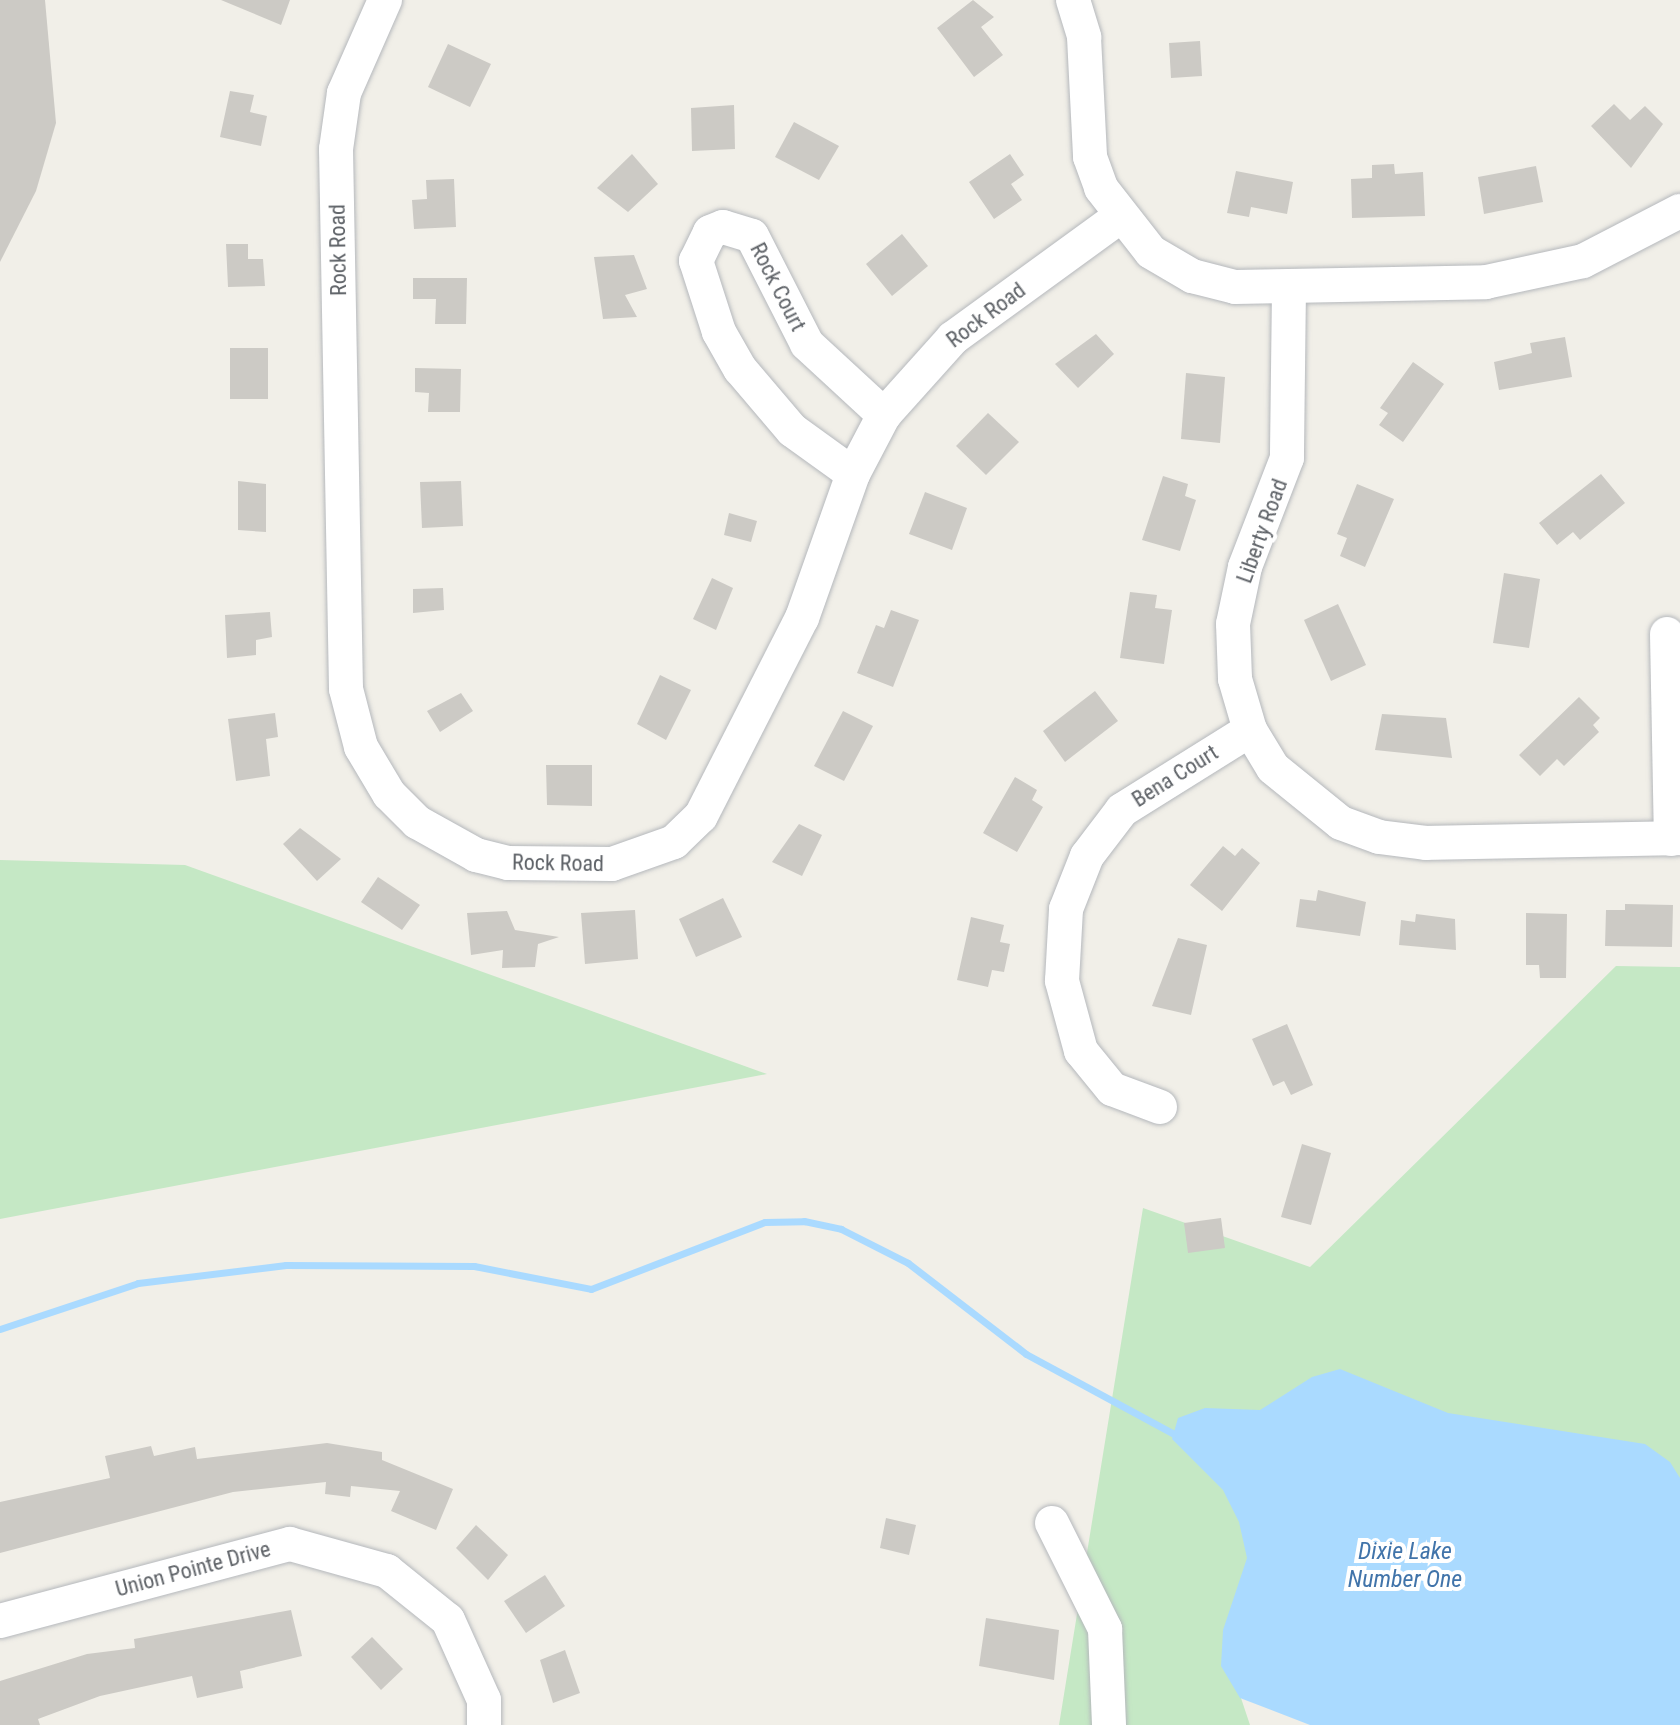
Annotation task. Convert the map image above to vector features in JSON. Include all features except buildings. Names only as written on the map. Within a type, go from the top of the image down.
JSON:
[{"type":"street","name":"Rock Road","points":[[385,0],[344,93],[336,149],[346,689],[361,747],[389,794],[445,841],[508,863],[612,864],[674,842],[701,816],[726,774],[802,618],[853,474],[884,415],[953,338],[1118,218]]},
{"type":"street","points":[[1073,0],[1084,37],[1090,157],[1118,218],[1151,252],[1192,276],[1235,287],[1289,288],[1535,274],[1583,261],[1680,211]]},
{"type":"street","name":"Rock Court","points":[[853,474],[792,430],[740,369],[719,332],[696,261],[710,232],[731,227],[752,236],[807,344],[884,415]]},
{"type":"street","name":"Liberty Road","points":[[1289,288],[1287,458],[1245,567],[1233,624],[1235,679],[1250,730],[1301,797],[1379,837],[1426,843],[1675,838]]},
{"type":"street","points":[[1667,634],[1675,838]]},
{"type":"street","name":"Bena Court","points":[[1160,1107],[1112,1089],[1081,1051],[1062,981],[1066,909],[1087,856],[1122,810],[1250,730]]},
{"type":"street","points":[[1052,1523],[1105,1629],[1109,1725]]},
{"type":"street","name":"Union Pointe Drive","points":[[0,1621],[290,1544],[387,1571],[448,1620],[484,1700],[484,1725]]},
{"type":"green space","points":[[0,860],[185,865],[767,1074],[0,1219]]},
{"type":"green space","points":[[1616,966],[1680,967],[1680,1498],[1235,1680],[1250,1725],[1059,1725],[1143,1208],[1310,1267]]},
{"type":"water","name":"Dixie Lake Number One","points":[[1340,1369],[1448,1413],[1645,1444],[1670,1462],[1680,1478],[1680,1725],[1310,1725],[1240,1698],[1221,1666],[1223,1630],[1247,1558],[1239,1522],[1223,1490],[1172,1439],[1178,1418],[1205,1408],[1260,1410],[1312,1377]]},
{"type":"waterway","points":[[0,1329],[138,1283],[286,1265],[474,1266],[591,1289],[765,1222],[804,1221],[841,1229],[908,1263],[1026,1354],[1174,1434]]}]
